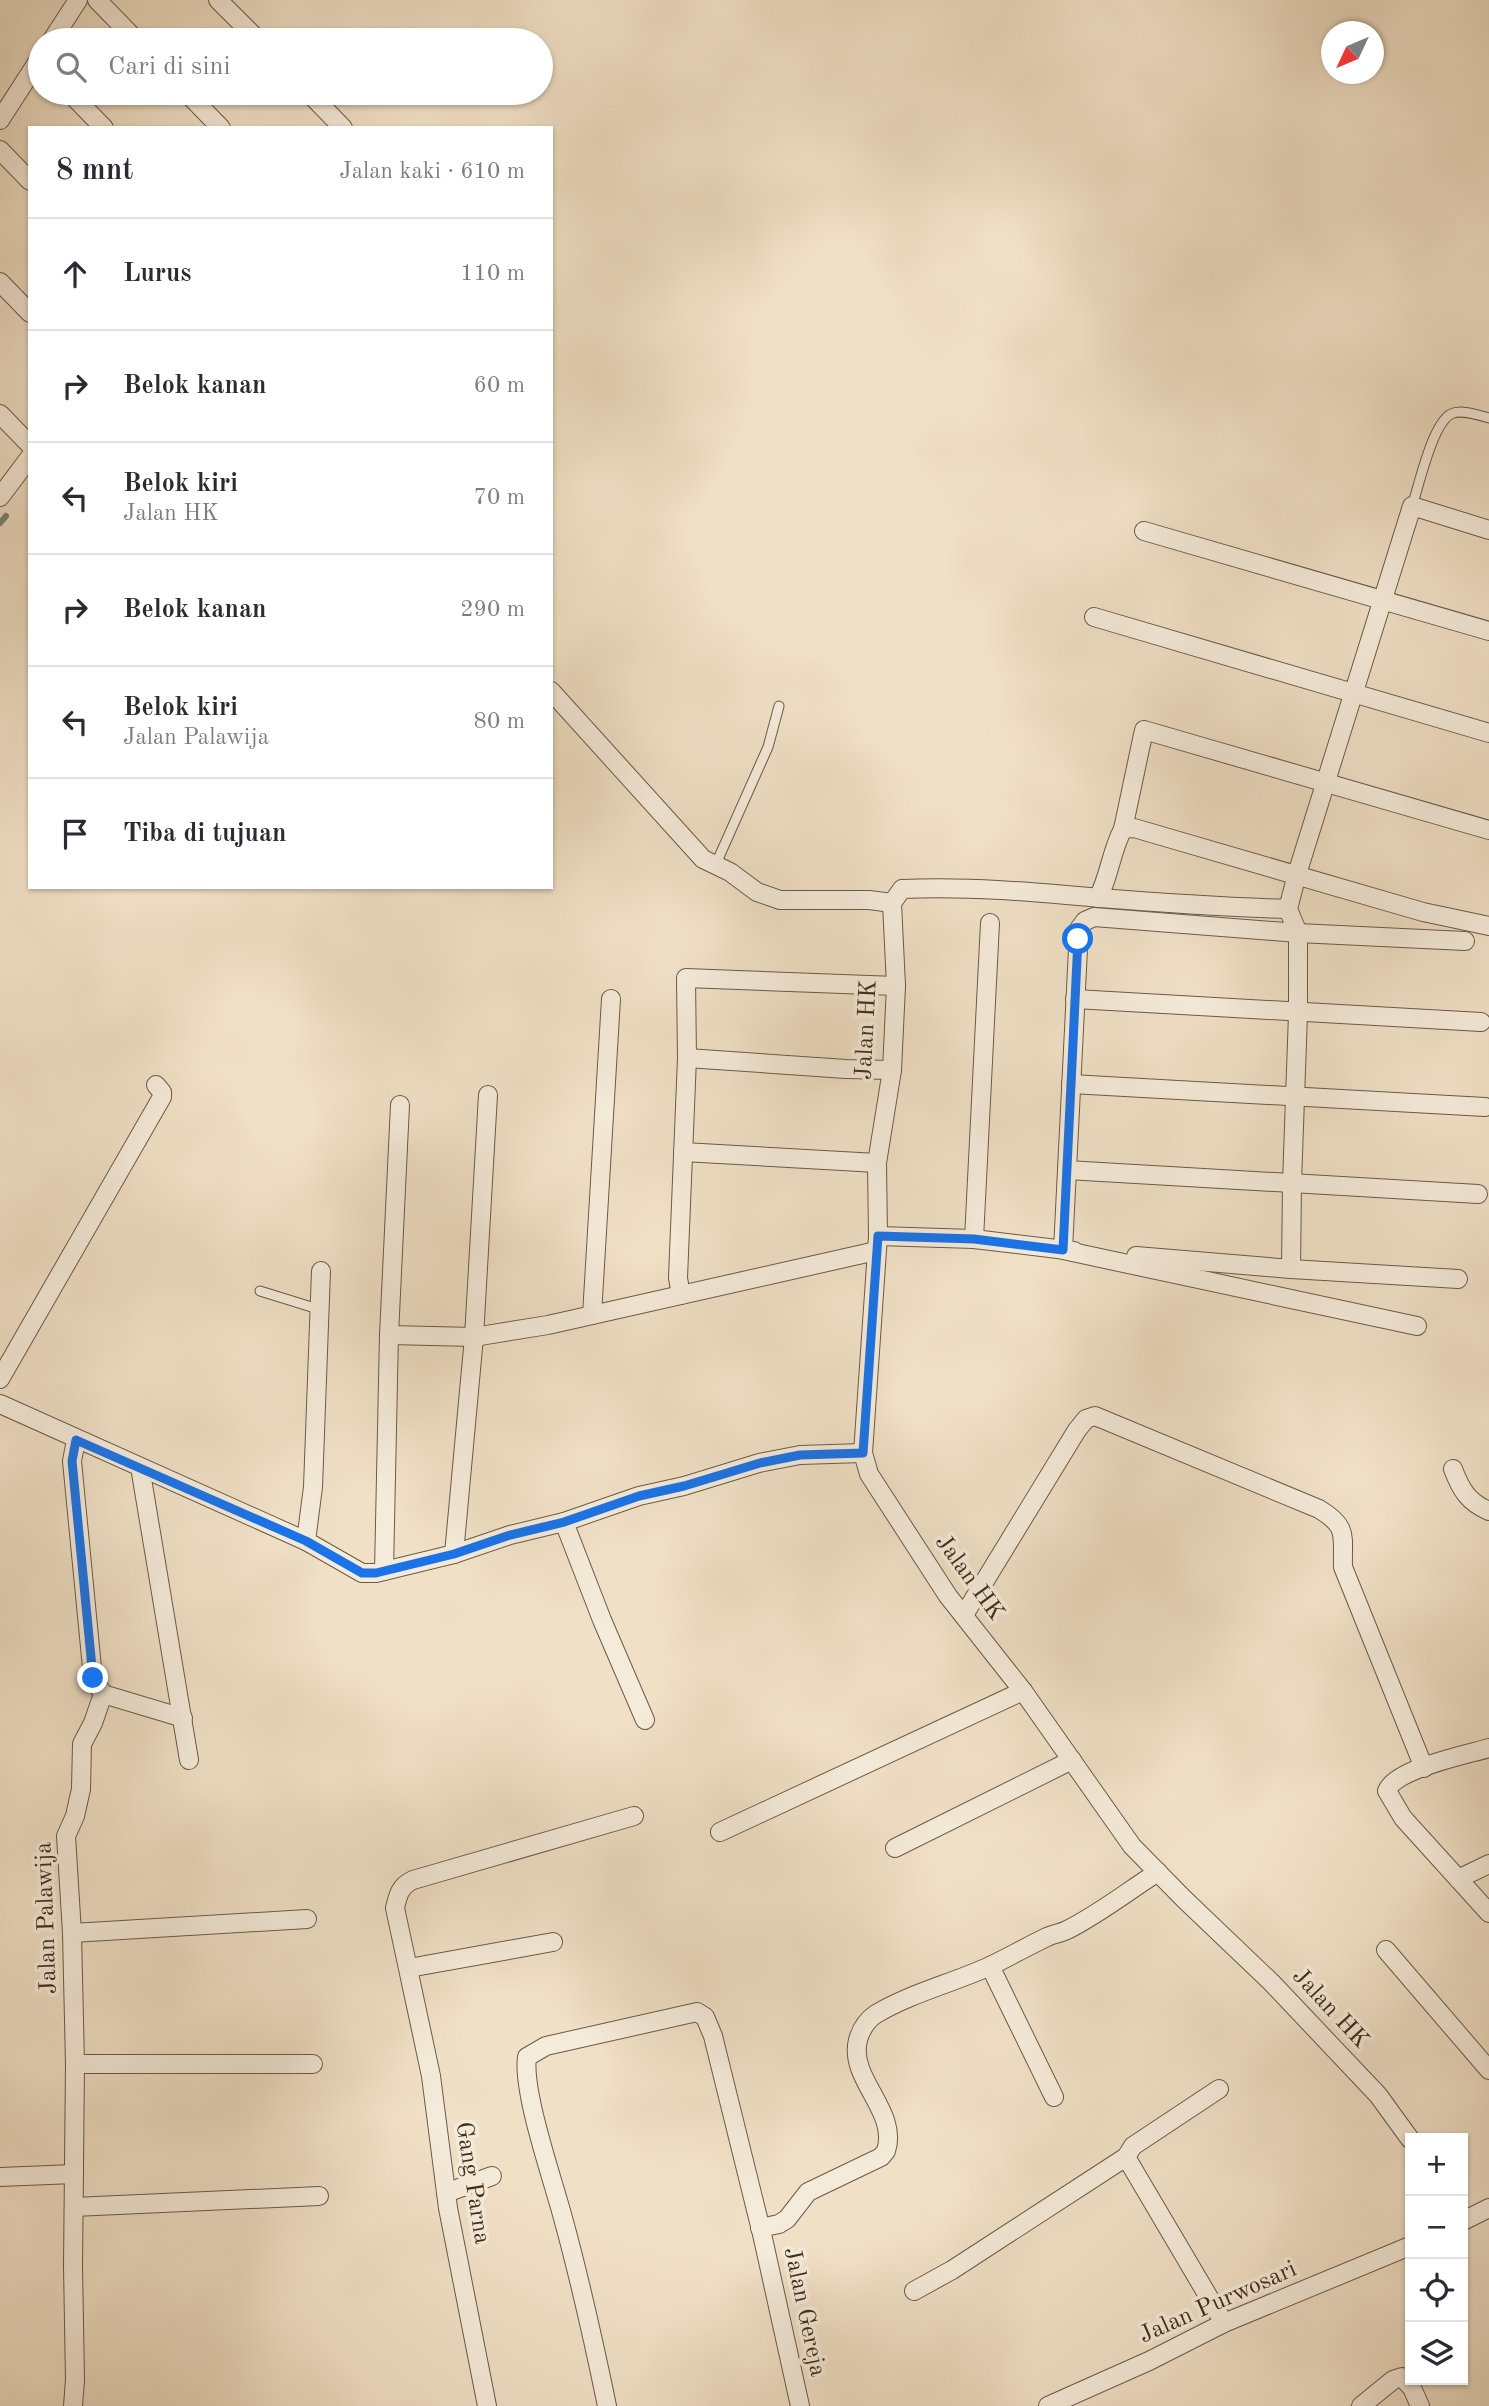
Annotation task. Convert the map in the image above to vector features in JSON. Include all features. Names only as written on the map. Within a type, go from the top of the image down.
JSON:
[{"type":"street","points":[[60,28],[78,0]]},
{"type":"street","points":[[97,0],[124,28]]},
{"type":"street","points":[[218,0],[246,28]]},
{"type":"street","points":[[0,120],[28,79]]},
{"type":"street","points":[[81,105],[102,126]]},
{"type":"street","points":[[199,105],[219,126]]},
{"type":"street","points":[[321,105],[341,126]]},
{"type":"street","points":[[0,150],[28,179]]},
{"type":"street","points":[[0,282],[28,311]]},
{"type":"street","points":[[0,414],[28,443]]},
{"type":"street","points":[[0,497],[28,460]]},
{"type":"street","points":[[1291,1269],[1298,933],[1288,909],[1297,874],[1412,506],[1489,530]]},
{"type":"street","points":[[1144,531],[1489,631]]},
{"type":"street","points":[[1094,617],[1354,691],[1489,733]]},
{"type":"street","points":[[553,693],[703,859],[730,872],[757,892],[780,900],[869,900],[892,903],[902,889],[938,887],[1014,890],[1218,907],[1288,909]]},
{"type":"street","points":[[1098,898],[1106,883],[1114,845],[1123,830],[1144,730],[1489,830]]},
{"type":"street","points":[[1123,830],[1134,828],[1423,912],[1489,926]]},
{"type":"street","name":"Jalan HK","points":[[892,903],[896,986],[892,1070],[877,1163],[877,1244],[863,1453],[869,1474],[908,1537],[1023,1691],[1132,1846],[1271,1982],[1378,2095],[1406,2133]]},
{"type":"street","points":[[1063,1250],[1079,929],[1085,921],[1094,917],[1298,933],[1465,941]]},
{"type":"street","points":[[974,1239],[990,923]]},
{"type":"street","points":[[681,1295],[678,1278],[687,1058],[686,978],[896,986]]},
{"type":"street","points":[[592,1315],[611,999]]},
{"type":"street","points":[[1075,999],[1298,1014],[1481,1022]]},
{"type":"street","points":[[687,1058],[892,1070]]},
{"type":"street","points":[[1071,1084],[1485,1107]]},
{"type":"street","points":[[0,1379],[162,1097],[162,1091],[156,1085]]},
{"type":"street","points":[[454,1554],[474,1337],[488,1095]]},
{"type":"street","points":[[384,1571],[389,1335],[400,1105]]},
{"type":"street","points":[[682,1152],[877,1163]]},
{"type":"street","points":[[1067,1170],[1478,1195]]},
{"type":"street","points":[[389,1335],[474,1337],[592,1315],[681,1295],[877,1244],[974,1239],[1063,1250],[1291,1269],[1458,1279]]},
{"type":"street","points":[[1063,1250],[1417,1326]]},
{"type":"street","points":[[306,1541],[313,1487],[321,1271]]},
{"type":"street","points":[[0,1404],[306,1541],[362,1573],[384,1571],[454,1554],[510,1535],[564,1522],[615,1503],[760,1463],[800,1455],[863,1453]]},
{"type":"street","points":[[964,1615],[1077,1430],[1086,1419],[1096,1416],[1320,1509],[1338,1522],[1342,1532],[1343,1567],[1424,1768]]},
{"type":"street","points":[[76,1440],[72,1461],[93,1678],[103,1694],[183,1718]]},
{"type":"street","points":[[140,1467],[189,1760]]},
{"type":"street","points":[[1454,1469],[1460,1487],[1468,1499],[1489,1511]]},
{"type":"street","points":[[564,1522],[645,1720]]},
{"type":"street","points":[[720,1832],[1023,1691]]},
{"type":"street","name":"Jalan Palawija","points":[[72,2406],[75,2380],[75,2064],[72,1933],[66,1836],[75,1816],[81,1789],[82,1744],[103,1694]]},
{"type":"street","points":[[1489,1748],[1403,1775],[1390,1784],[1387,1791],[1403,1818],[1489,1913]]},
{"type":"street","points":[[895,1848],[1072,1760]]},
{"type":"street","name":"Gang Parna","points":[[487,2406],[446,2193],[431,2076],[396,1908],[398,1894],[405,1884],[634,1816]]},
{"type":"street","points":[[1458,1879],[1489,1864]]},
{"type":"street","points":[[760,2228],[779,2224],[787,2219],[808,2192],[881,2157],[886,2151],[887,2130],[861,2070],[857,2054],[857,2042],[863,2026],[875,2015],[1066,1930],[1158,1872]]},
{"type":"street","points":[[72,1933],[307,1919]]},
{"type":"street","points":[[410,1968],[554,1942]]},
{"type":"street","points":[[1386,1950],[1489,2070]]},
{"type":"street","points":[[989,1966],[1054,2097]]},
{"type":"street","name":"Jalan Gereja","points":[[607,2406],[581,2285],[536,2116],[526,2070],[527,2057],[546,2046],[690,2012],[697,2012],[705,2017],[713,2036],[800,2406]]},
{"type":"street","points":[[75,2064],[313,2064]]},
{"type":"street","points":[[914,2291],[953,2270],[1126,2157],[1133,2146],[1219,2089]]},
{"type":"street","points":[[1126,2157],[1224,2323]]},
{"type":"street","points":[[0,2177],[74,2174]]},
{"type":"street","points":[[446,2193],[492,2176]]},
{"type":"street","points":[[74,2207],[319,2196]]},
{"type":"street","points":[[1468,2215],[1489,2208]]},
{"type":"street","name":"Jalan Purwosari","points":[[1048,2406],[1149,2361],[1224,2323],[1405,2248]]},
{"type":"street","points":[[1361,2406],[1393,2380],[1402,2377],[1412,2388],[1420,2406]]},
{"type":"lane","points":[[1412,506],[1436,432],[1444,419],[1453,413],[1472,413],[1489,418]]},
{"type":"lane","points":[[715,866],[768,747],[779,706]]},
{"type":"lane","points":[[260,1291],[318,1309]]},
{"type":"waterway","points":[[0,523],[6,516]]},
{"type":"route","points":[[93,1678],[72,1461],[76,1440],[306,1541],[362,1573],[376,1573],[454,1554],[510,1535],[564,1522],[639,1496],[684,1486],[760,1463],[800,1455],[863,1453],[878,1236],[974,1239],[1063,1250],[1078,939]]}]
